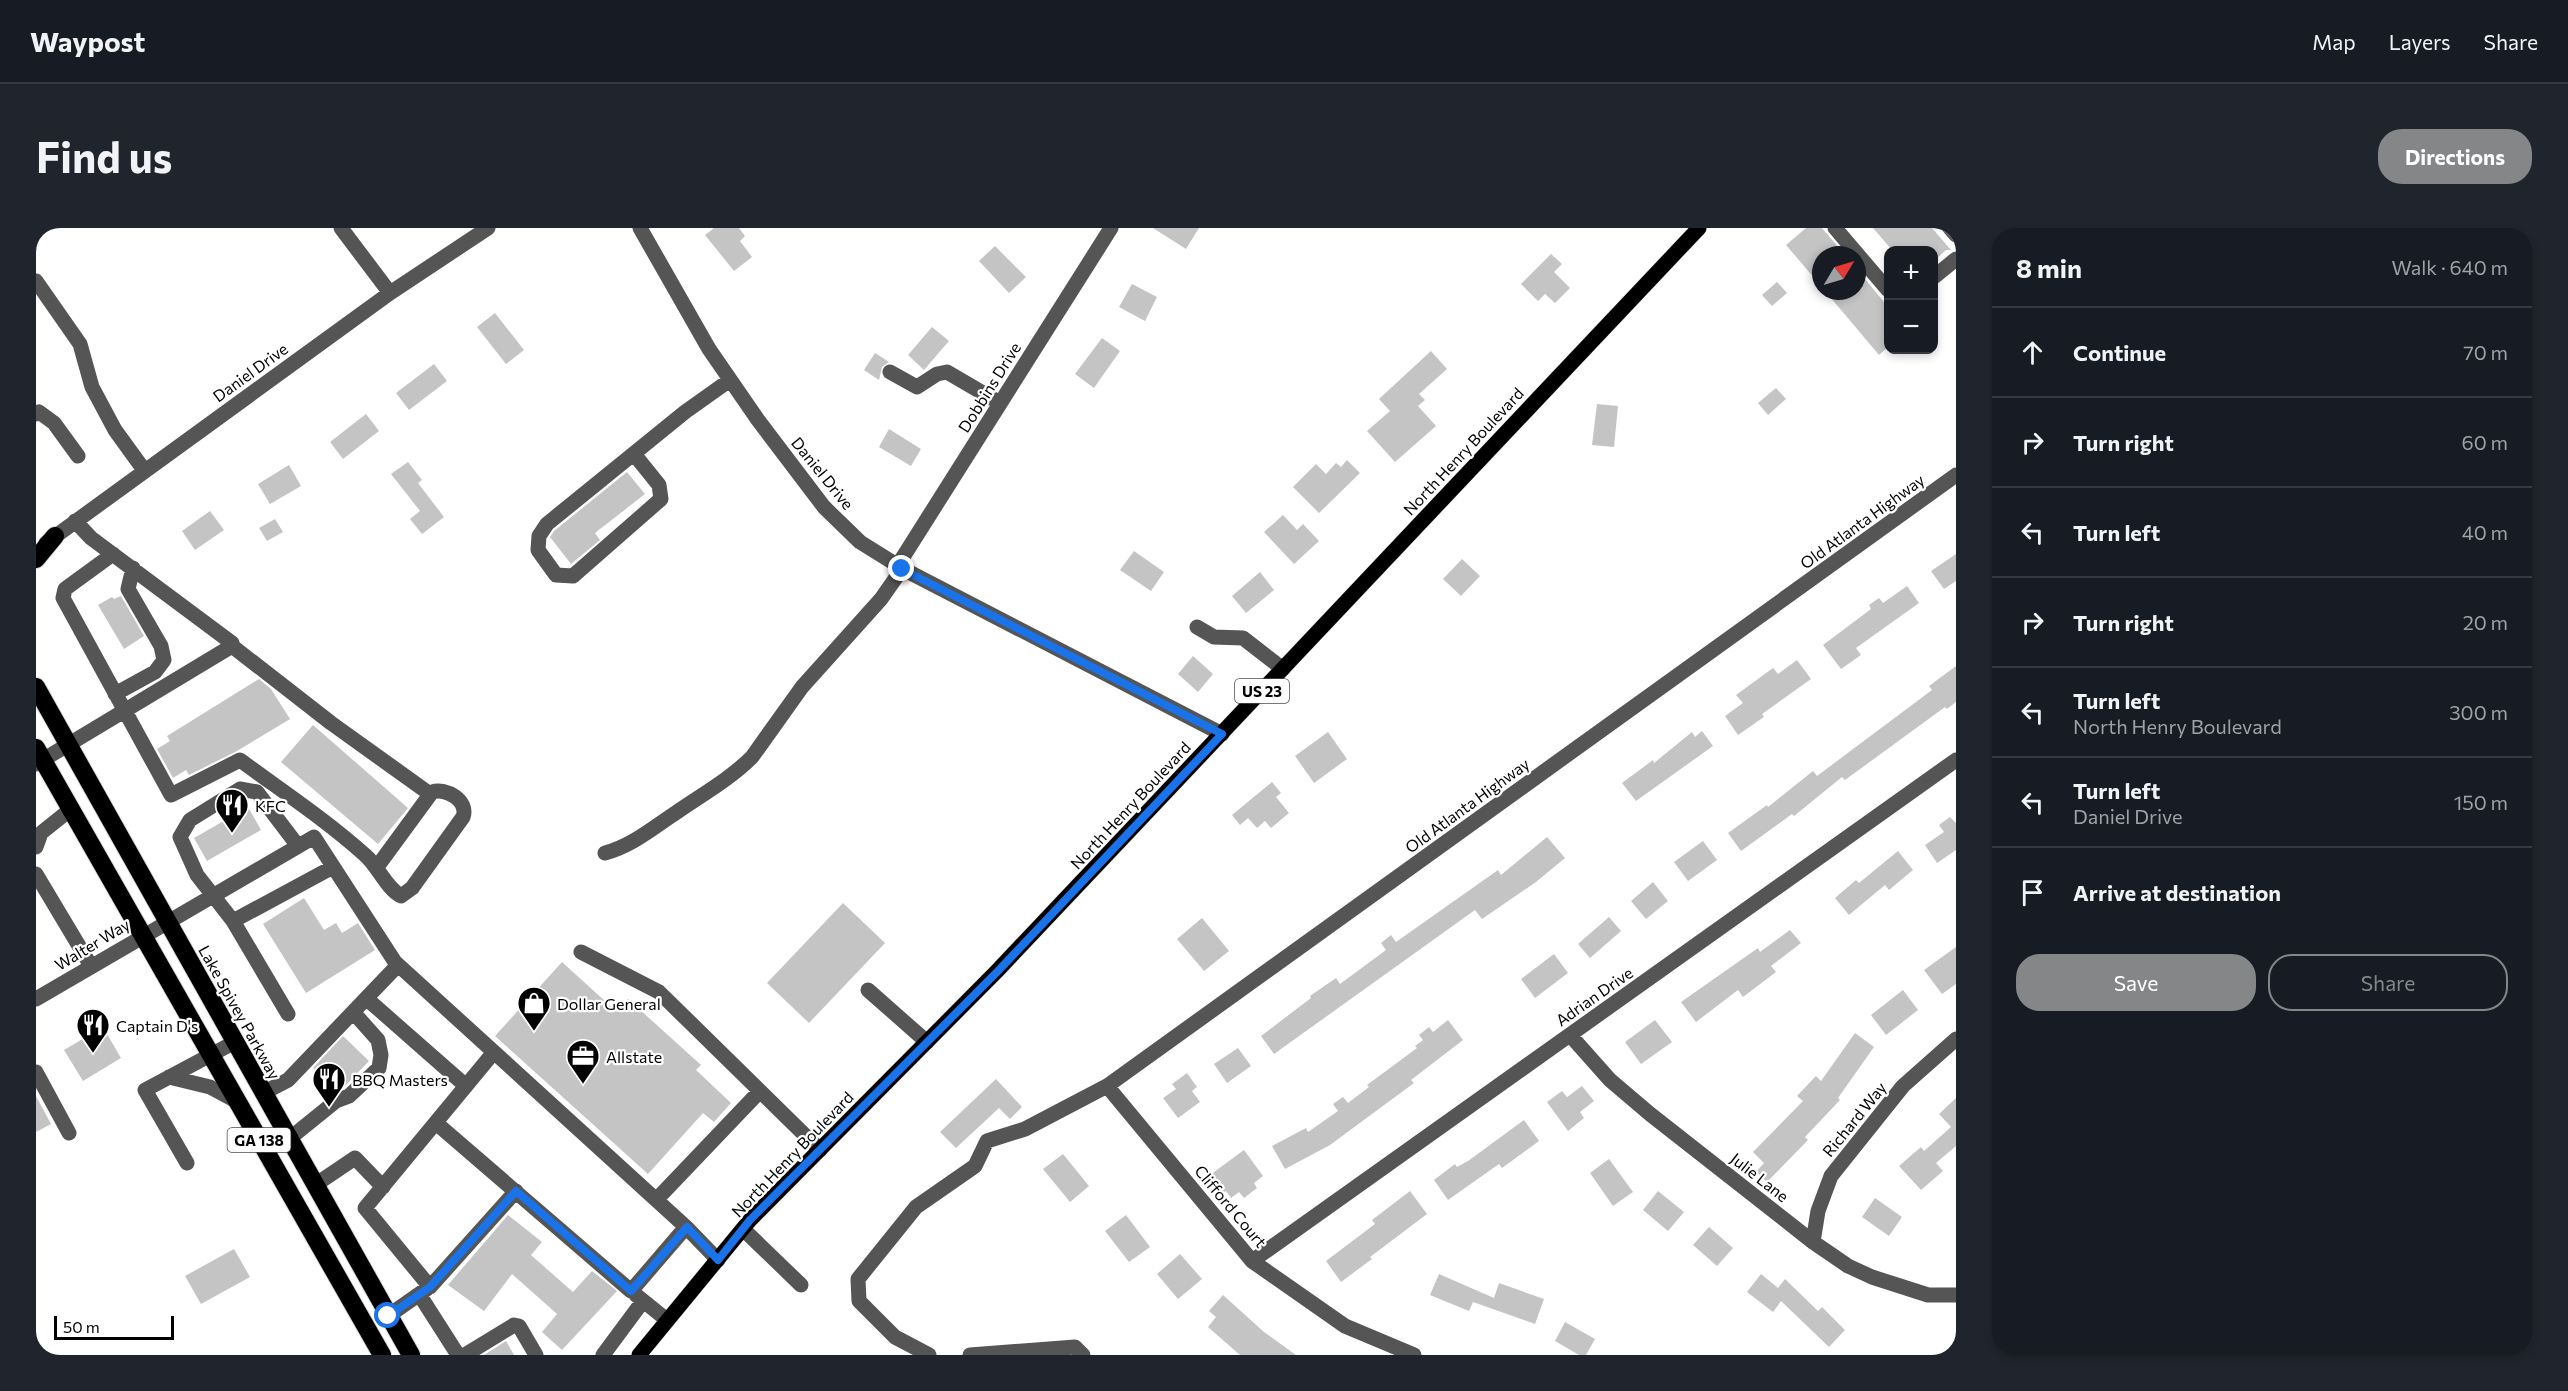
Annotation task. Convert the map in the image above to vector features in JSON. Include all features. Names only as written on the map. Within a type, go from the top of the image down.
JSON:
[{"type":"highway","points":[[36,540],[55,536]]},
{"type":"highway","points":[[36,559],[55,536]]},
{"type":"highway","points":[[36,675],[50,712]]},
{"type":"highway","name":"Lake Spivey Parkway","points":[[36,687],[411,1355]]},
{"type":"highway","name":"GA 138","points":[[38,757],[71,809],[378,1349]]},
{"type":"main road","name":"North Henry Boulevard","points":[[639,1355],[742,1230],[998,971],[1699,228]]},
{"type":"street","points":[[341,228],[390,293]]},
{"type":"street","name":"Daniel Drive","points":[[36,550],[390,293],[488,228]]},
{"type":"street","name":"Daniel Drive","points":[[640,228],[709,350],[730,380],[824,507],[860,542],[900,567],[1222,734]]},
{"type":"street","name":"Dobbins Drive","points":[[605,853],[630,843],[726,780],[743,766],[752,757],[802,687],[881,599],[1000,403],[1111,228]]},
{"type":"street","points":[[1835,228],[1884,285]]},
{"type":"street","points":[[1950,228],[1956,235]]},
{"type":"street","points":[[1938,274],[1956,258]]},
{"type":"street","points":[[36,281],[80,344],[92,387],[115,430],[144,470]]},
{"type":"street","points":[[890,372],[917,387],[937,374],[947,372],[1000,403]]},
{"type":"street","points":[[634,454],[659,485],[661,499],[573,576],[556,574],[538,550],[539,536],[547,524],[685,412],[730,380]]},
{"type":"street","points":[[36,414],[39,412],[54,423],[78,456]]},
{"type":"street","name":"Old Atlanta Highway","points":[[928,1355],[895,1337],[859,1301],[858,1279],[916,1207],[975,1166],[987,1141],[1025,1129],[1107,1086],[1956,475]]},
{"type":"street","points":[[75,520],[91,538],[232,643],[231,646],[331,723],[430,794]]},
{"type":"street","points":[[113,554],[65,590],[63,598],[171,795],[240,760],[358,848],[377,867],[395,893],[401,896],[412,888],[465,812],[460,801],[444,791],[438,790],[430,794],[377,867]]},
{"type":"street","points":[[115,694],[155,672],[164,660],[161,646],[128,589],[133,568]]},
{"type":"street","points":[[1197,627],[1214,637],[1243,638],[1283,669]]},
{"type":"street","points":[[38,757],[69,745],[231,646]]},
{"type":"street","name":"Adrian Drive","points":[[1252,1261],[1956,760]]},
{"type":"street","points":[[288,1014],[233,921],[197,875],[180,837],[190,819],[240,789],[257,792],[298,846],[314,837],[398,965],[657,1199],[718,1260]]},
{"type":"street","points":[[36,847],[40,833],[71,809]]},
{"type":"street","name":"Walter Way","points":[[36,999],[298,846]]},
{"type":"street","points":[[233,921],[333,867]]},
{"type":"street","points":[[36,874],[90,966]]},
{"type":"street","points":[[581,952],[659,992],[820,1150]]},
{"type":"street","points":[[263,1093],[288,1080],[398,965]]},
{"type":"street","points":[[868,990],[927,1042]]},
{"type":"street","points":[[367,999],[466,1086]]},
{"type":"street","points":[[289,1138],[336,1101],[349,1096],[379,1068],[381,1055],[378,1040],[350,1016]]},
{"type":"street","name":"Julie Lane","points":[[1570,1035],[1610,1080],[1813,1242],[1848,1266],[1872,1277],[1928,1295],[1956,1295]]},
{"type":"street","name":"Richard Way","points":[[1813,1242],[1818,1211],[1831,1176],[1903,1086],[1956,1039]]},
{"type":"street","points":[[187,1163],[145,1090],[235,1042]]},
{"type":"street","points":[[458,1355],[425,1291],[365,1208],[494,1052]]},
{"type":"street","points":[[36,1072],[69,1133]]},
{"type":"street","points":[[169,1077],[210,1087],[236,1101]]},
{"type":"street","name":"Clifford Court","points":[[1107,1086],[1252,1261],[1345,1326],[1414,1355]]},
{"type":"street","points":[[657,1199],[760,1091]]},
{"type":"street","points":[[436,1123],[667,1320]]},
{"type":"street","points":[[315,1185],[355,1158],[383,1187]]},
{"type":"street","points":[[378,1349],[393,1323],[516,1191]]},
{"type":"street","points":[[631,1291],[687,1227]]},
{"type":"street","points":[[742,1230],[801,1285]]},
{"type":"street","points":[[603,1355],[643,1301]]},
{"type":"street","points":[[465,1355],[514,1325],[519,1326],[536,1355]]},
{"type":"street","points":[[970,1355],[1075,1347],[1083,1355]]},
{"type":"building","points":[[714,228],[739,228],[745,236],[740,241],[752,257],[734,271],[705,235]]},
{"type":"building","points":[[1153,228],[1199,228],[1186,249]]},
{"type":"building","points":[[1806,228],[1822,228],[1837,246],[1812,246],[1812,275],[1786,245]]},
{"type":"building","points":[[1873,228],[1932,228],[1951,250],[1946,250],[1938,257],[1938,246],[1889,246]]},
{"type":"building","points":[[995,246],[1026,277],[1009,293],[979,261]]},
{"type":"building","points":[[1551,254],[1562,264],[1554,272],[1570,288],[1555,303],[1545,294],[1538,301],[1521,284]]},
{"type":"building","points":[[1866,280],[1884,302],[1884,351],[1879,355],[1833,300],[1866,300]]},
{"type":"building","points":[[1777,282],[1787,293],[1772,306],[1762,295]]},
{"type":"building","points":[[1132,284],[1157,297],[1145,321],[1119,307]]},
{"type":"building","points":[[495,313],[524,350],[506,364],[477,327]]},
{"type":"building","points":[[932,327],[949,341],[924,370],[908,355]]},
{"type":"building","points":[[1102,338],[1120,351],[1094,388],[1075,374]]},
{"type":"building","points":[[1431,351],[1447,369],[1419,394],[1425,400],[1418,406],[1436,426],[1395,462],[1367,431],[1390,411],[1379,399]]},
{"type":"building","points":[[875,353],[889,362],[882,367],[879,380],[864,370]]},
{"type":"building","points":[[434,364],[447,381],[409,410],[396,393]]},
{"type":"building","points":[[1776,388],[1786,399],[1768,415],[1758,403]]},
{"type":"building","points":[[1597,404],[1618,406],[1614,447],[1592,445]]},
{"type":"building","points":[[366,414],[379,431],[343,459],[330,442]]},
{"type":"building","points":[[889,429],[921,449],[911,466],[879,447]]},
{"type":"building","points":[[1347,460],[1360,473],[1319,513],[1293,487],[1316,464],[1326,474],[1336,463],[1341,467]]},
{"type":"building","points":[[408,462],[422,480],[418,483],[444,517],[422,534],[410,519],[420,511],[391,474]]},
{"type":"building","points":[[289,465],[301,486],[270,504],[258,484]]},
{"type":"building","points":[[627,472],[645,494],[595,533],[600,540],[571,564],[550,537],[554,531]]},
{"type":"building","points":[[210,511],[224,530],[195,550],[182,531]]},
{"type":"building","points":[[1283,515],[1297,530],[1303,524],[1319,541],[1294,564],[1264,532]]},
{"type":"building","points":[[275,519],[283,532],[267,541],[259,528]]},
{"type":"building","points":[[1134,551],[1164,572],[1151,591],[1120,570]]},
{"type":"building","points":[[1956,554],[1956,581],[1944,589],[1931,571]]},
{"type":"building","points":[[1462,559],[1480,576],[1461,596],[1443,579]]},
{"type":"building","points":[[1260,572],[1274,590],[1246,613],[1232,596]]},
{"type":"building","points":[[1907,586],[1919,603],[1856,648],[1861,655],[1841,669],[1823,645],[1871,609],[1869,605],[1879,598],[1883,603]]},
{"type":"building","points":[[121,596],[144,636],[124,649],[98,605],[112,597],[114,599]]},
{"type":"building","points":[[1193,656],[1213,674],[1198,692],[1178,674]]},
{"type":"building","points":[[1797,660],[1811,679],[1762,714],[1764,717],[1738,735],[1725,716],[1743,703],[1736,695],[1773,668],[1778,674]]},
{"type":"building","points":[[1956,666],[1956,702],[1947,709],[1945,707],[1845,780],[1842,777],[1794,816],[1792,814],[1741,851],[1728,833],[1767,805],[1768,807],[1813,771],[1817,776],[1932,690],[1929,686]]},
{"type":"building","points":[[259,679],[271,689],[290,719],[237,751],[189,775],[186,770],[173,778],[157,749],[170,741],[167,736]]},
{"type":"building","points":[[313,725],[408,808],[378,844],[281,762]]},
{"type":"building","points":[[1702,731],[1713,746],[1636,801],[1622,783],[1653,760],[1654,763],[1692,732],[1695,737]]},
{"type":"building","points":[[1328,732],[1347,759],[1314,783],[1295,756]]},
{"type":"building","points":[[1272,782],[1281,793],[1276,797],[1289,813],[1271,828],[1265,821],[1257,828],[1248,818],[1240,825],[1232,815]]},
{"type":"building","points":[[248,807],[261,830],[207,861],[194,838]]},
{"type":"building","points":[[1950,817],[1956,823],[1956,850],[1937,863],[1925,845],[1944,832],[1939,825]]},
{"type":"building","points":[[1547,837],[1565,858],[1536,882],[1482,919],[1475,910],[1274,1054],[1261,1036],[1311,998],[1310,996],[1336,978],[1340,984],[1386,950],[1381,943],[1391,935],[1396,942],[1498,870],[1501,875]]},
{"type":"building","points":[[1703,841],[1717,860],[1688,881],[1674,862]]},
{"type":"building","points":[[1898,851],[1913,870],[1889,890],[1885,885],[1849,915],[1835,898],[1856,880],[1859,883]]},
{"type":"building","points":[[1653,882],[1668,901],[1646,919],[1631,901]]},
{"type":"building","points":[[304,898],[324,930],[336,923],[342,933],[358,923],[375,950],[306,993],[263,924]]},
{"type":"building","points":[[843,903],[885,943],[809,1023],[767,983]]},
{"type":"building","points":[[1609,917],[1621,931],[1590,958],[1578,944]]},
{"type":"building","points":[[1202,918],[1229,951],[1204,971],[1177,939]]},
{"type":"building","points":[[1790,930],[1801,943],[1771,966],[1776,972],[1743,997],[1738,990],[1696,1022],[1681,1002],[1758,948],[1760,952]]},
{"type":"building","points":[[1956,947],[1956,984],[1942,994],[1924,970]]},
{"type":"building","points":[[1554,954],[1568,973],[1535,998],[1521,979]]},
{"type":"building","points":[[562,962],[617,1012],[628,999],[701,1065],[696,1070],[731,1103],[714,1122],[703,1113],[648,1174],[495,1036]]},
{"type":"building","points":[[1903,990],[1918,1010],[1886,1035],[1871,1015]]},
{"type":"building","points":[[1448,1020],[1463,1040],[1411,1080],[1414,1083],[1330,1145],[1285,1169],[1272,1146],[1306,1128],[1308,1132],[1338,1111],[1333,1104],[1343,1097],[1348,1103],[1369,1087],[1367,1085],[1417,1048],[1415,1046],[1423,1040],[1419,1035],[1429,1027],[1433,1032]]},
{"type":"building","points":[[1655,1020],[1672,1042],[1641,1064],[1625,1042]]},
{"type":"building","name":"Captain D's","points":[[103,1027],[121,1058],[83,1081],[64,1050]]},
{"type":"building","points":[[1855,1033],[1874,1047],[1838,1098],[1840,1100],[1805,1137],[1808,1140],[1767,1182],[1756,1172],[1764,1163],[1753,1152],[1803,1101],[1797,1096],[1816,1076],[1821,1081]]},
{"type":"building","points":[[343,1036],[369,1061],[343,1088],[336,1090],[313,1068]]},
{"type":"building","points":[[1238,1048],[1251,1066],[1227,1083],[1214,1064]]},
{"type":"building","points":[[1187,1073],[1197,1087],[1192,1091],[1200,1102],[1178,1118],[1163,1098],[1176,1089],[1172,1084]]},
{"type":"building","points":[[996,1079],[1022,1107],[1010,1119],[999,1108],[956,1148],[940,1132]]},
{"type":"building","points":[[1582,1086],[1594,1101],[1580,1112],[1584,1118],[1568,1131],[1547,1102],[1562,1091],[1567,1097]]},
{"type":"building","points":[[36,1096],[51,1124],[36,1132]]},
{"type":"building","points":[[1956,1098],[1956,1146],[1936,1163],[1943,1171],[1921,1190],[1899,1166],[1921,1147],[1924,1151],[1951,1127],[1939,1114]]},
{"type":"building","points":[[1524,1120],[1539,1141],[1502,1168],[1499,1164],[1448,1200],[1434,1180],[1455,1164],[1457,1167],[1468,1161]]},
{"type":"building","points":[[1244,1150],[1263,1176],[1254,1183],[1257,1188],[1244,1198],[1239,1192],[1231,1198],[1226,1191],[1223,1193],[1210,1175]]},
{"type":"building","points":[[1063,1154],[1089,1186],[1070,1202],[1043,1169]]},
{"type":"building","points":[[1609,1159],[1633,1192],[1613,1206],[1590,1173]]},
{"type":"building","points":[[1410,1191],[1427,1214],[1341,1282],[1326,1261],[1375,1224],[1372,1220]]},
{"type":"building","points":[[1658,1191],[1684,1212],[1668,1231],[1643,1210]]},
{"type":"building","points":[[1875,1198],[1902,1217],[1889,1236],[1862,1217]]},
{"type":"building","points":[[508,1215],[542,1242],[531,1255],[573,1292],[592,1271],[617,1291],[562,1350],[542,1332],[557,1314],[512,1274],[484,1311],[448,1285]]},
{"type":"building","points":[[1126,1215],[1150,1247],[1129,1262],[1105,1231]]},
{"type":"building","points":[[1709,1227],[1733,1248],[1717,1266],[1693,1245]]},
{"type":"building","points":[[234,1249],[250,1277],[201,1304],[185,1276]]},
{"type":"building","points":[[1180,1254],[1202,1279],[1178,1299],[1157,1274]]},
{"type":"building","points":[[1439,1274],[1494,1298],[1499,1283],[1544,1299],[1535,1324],[1473,1302],[1469,1311],[1430,1295]]},
{"type":"building","points":[[1761,1274],[1778,1288],[1785,1279],[1818,1311],[1822,1307],[1845,1330],[1829,1347],[1781,1301],[1773,1312],[1747,1292]]},
{"type":"building","points":[[1223,1295],[1264,1332],[1296,1355],[1240,1355],[1208,1327],[1216,1317],[1209,1311]]},
{"type":"building","points":[[1565,1322],[1595,1339],[1586,1355],[1579,1355],[1555,1341]]},
{"type":"building","points":[[506,1341],[514,1355],[484,1355]]},
{"type":"place","name":"KFC","points":[[232,834]]},
{"type":"place","name":"Dollar General","points":[[534,1032]]},
{"type":"place","name":"Captain D's","points":[[93,1054]]},
{"type":"place","name":"Allstate","points":[[583,1085]]},
{"type":"place","name":"BBQ Masters","points":[[329,1108]]},
{"type":"route","points":[[388,1316],[430,1287],[516,1191],[631,1291],[687,1227],[718,1260],[750,1220],[998,971],[1222,734],[902,569]]}]
